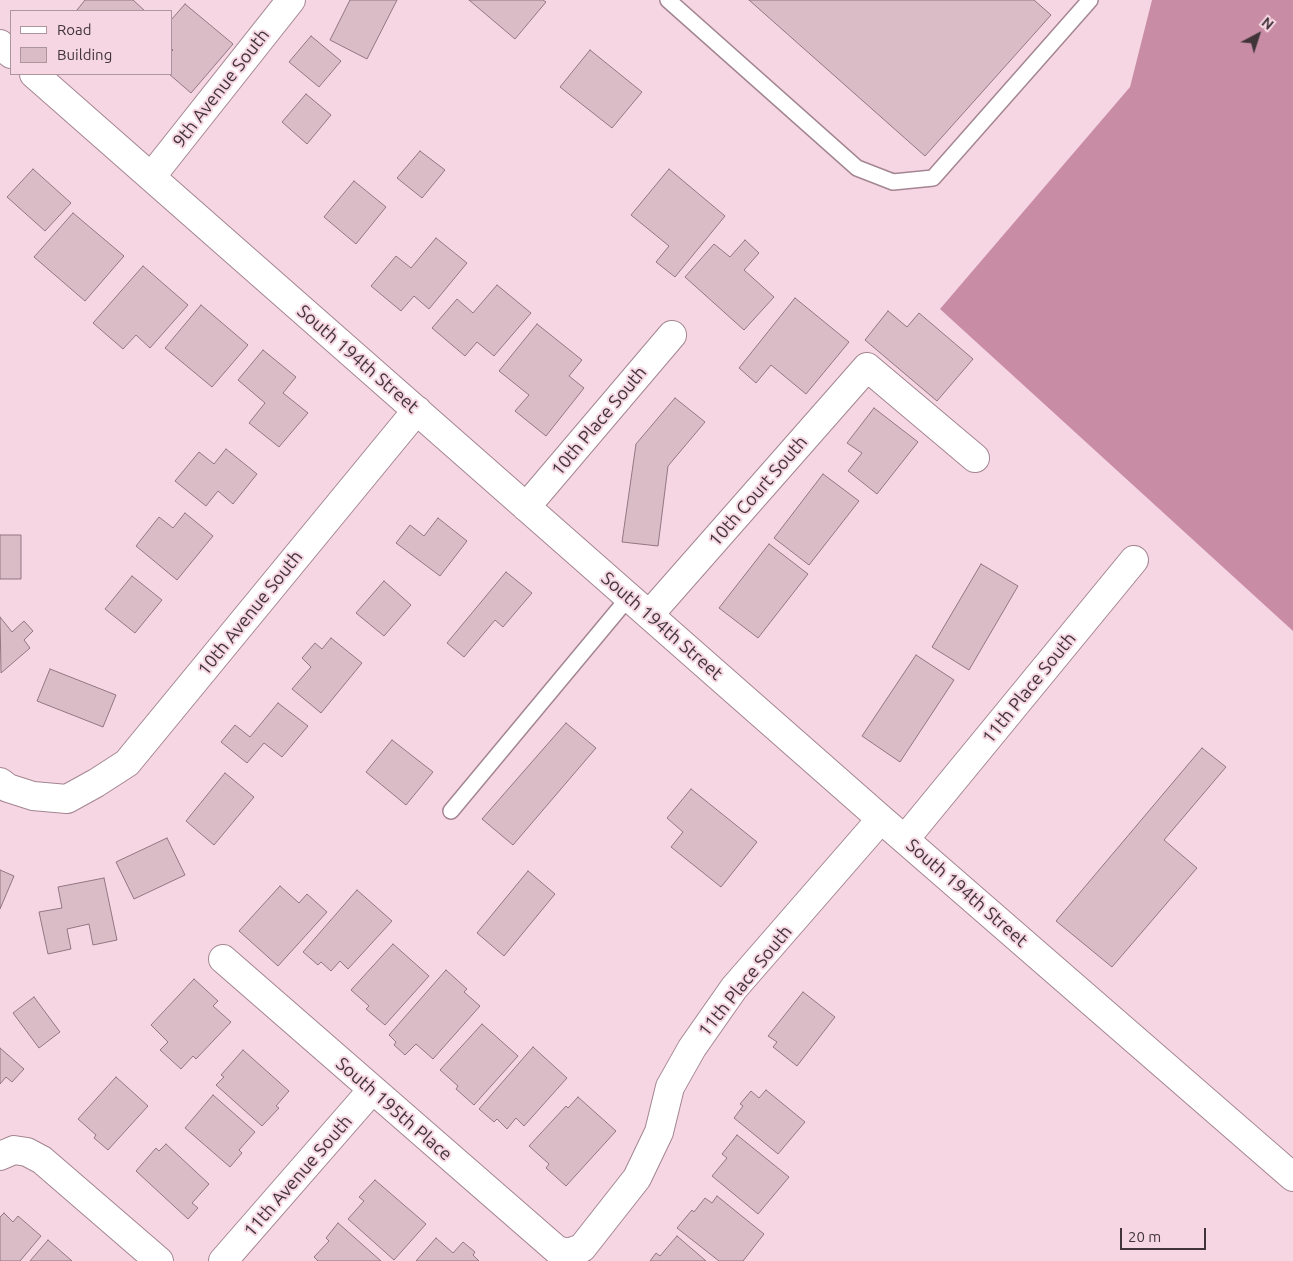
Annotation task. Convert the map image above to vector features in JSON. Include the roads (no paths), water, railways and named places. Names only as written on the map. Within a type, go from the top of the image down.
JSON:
[{"type":"street","name":"9th Avenue South","points":[[151,177],[287,1]]},
{"type":"street","points":[[0,44],[10,53]]},
{"type":"street","name":"South 194th Street","points":[[35,75],[905,840],[1293,1177]]},
{"type":"street","name":"10th Place South","points":[[526,507],[672,335]]},
{"type":"street","name":"10th Court South","points":[[639,606],[867,367],[975,458]]},
{"type":"street","name":"10th Avenue South","points":[[0,782],[8,788],[33,796],[67,799],[127,763],[417,410]]},
{"type":"street","name":"11th Place South","points":[[905,840],[1134,560]]},
{"type":"street","name":"11th Place South","points":[[568,1253],[582,1248],[637,1178],[659,1132],[670,1087],[692,1048],[734,988],[882,819]]},
{"type":"street","name":"South 195th Place","points":[[223,959],[557,1250],[568,1253]]},
{"type":"street","name":"11th Avenue South","points":[[223,1261],[372,1090]]},
{"type":"street","points":[[7,1153],[27,1152],[42,1160],[159,1261]]},
{"type":"lane","points":[[668,0],[857,168],[893,182],[933,178],[1090,0]]},
{"type":"lane","points":[[451,811],[639,606]]}]
